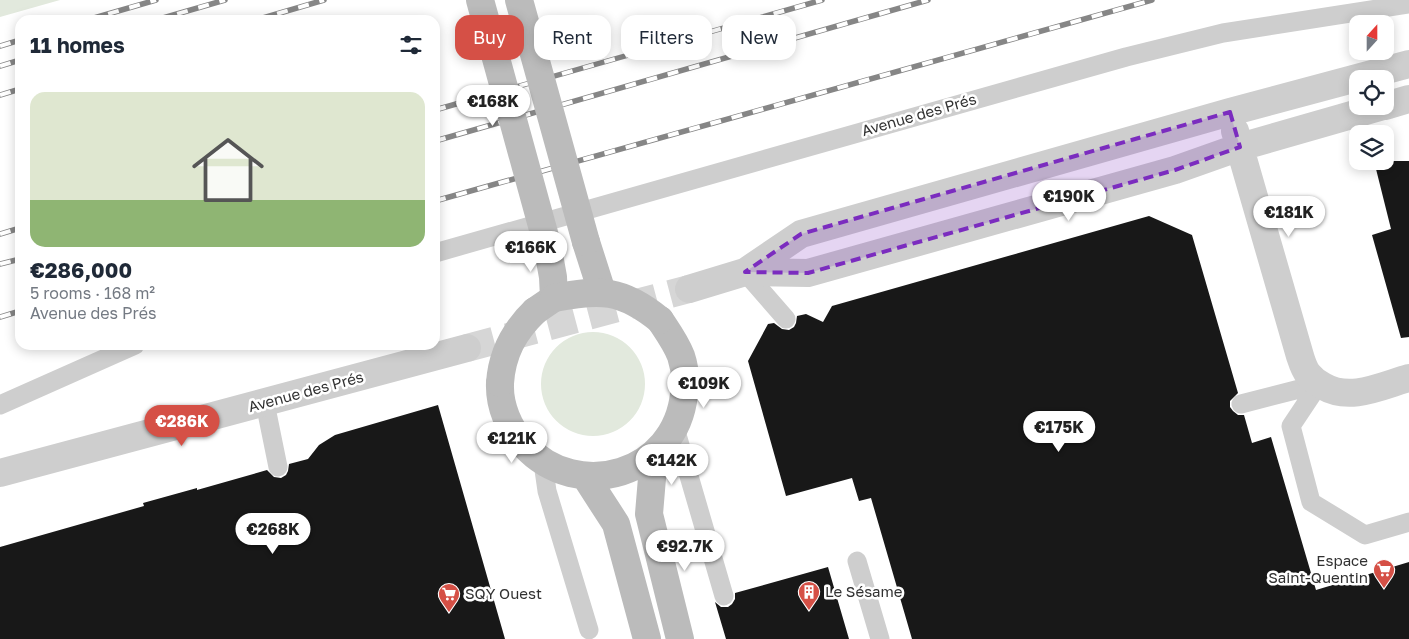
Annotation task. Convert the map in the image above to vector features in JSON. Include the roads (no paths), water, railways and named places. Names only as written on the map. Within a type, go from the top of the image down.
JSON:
[{"type":"main road","points":[[480,0],[547,244],[553,277],[554,298]]},
{"type":"main road","points":[[519,0],[580,222],[602,292]]},
{"type":"main road","points":[[583,292],[602,292],[624,297],[643,306],[660,320],[673,338],[682,358],[686,382],[683,406],[675,428],[666,442],[654,454],[633,468],[610,475],[585,476],[563,472],[543,463],[515,435],[504,411],[501,392],[501,367],[513,336],[523,322],[535,311],[554,298],[583,292]]},
{"type":"main road","points":[[654,454],[649,514],[680,639]]},
{"type":"main road","points":[[585,476],[616,524],[647,639]]},
{"type":"street","points":[[689,289],[745,272],[801,234],[1230,112],[1409,64]]},
{"type":"street","points":[[1394,103],[1409,99]]},
{"type":"street","points":[[1230,112],[1300,356],[1307,372],[1319,384],[1331,391],[1342,394],[1353,394],[1409,378]]},
{"type":"street","points":[[745,272],[808,273],[1175,170],[1240,147],[1352,115]]},
{"type":"street","name":"Avenue des Prés","points":[[0,473],[467,348]]},
{"type":"lane","name":"Avenue des Prés","points":[[440,252],[1136,54],[1222,32],[1409,4]]},
{"type":"lane","points":[[745,272],[786,319]]},
{"type":"lane","points":[[0,405],[124,350]]},
{"type":"lane","points":[[1241,404],[1319,384]]},
{"type":"lane","points":[[1319,384],[1291,426],[1311,502],[1365,535],[1409,522]]},
{"type":"lane","points":[[265,403],[278,467]]},
{"type":"lane","points":[[675,428],[724,596]]},
{"type":"lane","points":[[543,463],[547,491],[589,630]]},
{"type":"lane","points":[[857,561],[880,639]]},
{"type":"tunnel","points":[[467,348],[689,289]]},
{"type":"railway","points":[[104,15],[156,0]]},
{"type":"railway","points":[[173,15],[225,0]]},
{"type":"railway","points":[[273,15],[324,0]]},
{"type":"railway","points":[[440,109],[822,0]]},
{"type":"railway","points":[[440,140],[928,0]]},
{"type":"railway","points":[[440,200],[1152,0]]},
{"type":"railway","points":[[0,46],[15,42]]},
{"type":"railway","points":[[0,66],[15,62]]},
{"type":"railway","points":[[0,95],[15,90]]},
{"type":"railway","points":[[0,234],[15,230]]},
{"type":"railway","points":[[0,264],[15,260]]},
{"type":"railway","points":[[0,317],[15,312]]},
{"type":"place","name":"Espace Saint-Quentin","points":[[1384,589]]},
{"type":"place","name":"Le Sésame","points":[[809,611]]},
{"type":"place","name":"SQY Ouest","points":[[449,613]]}]
